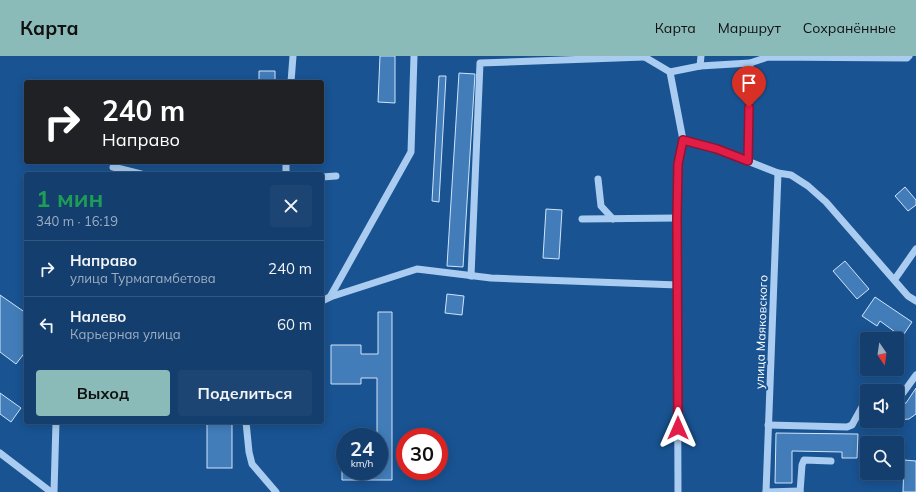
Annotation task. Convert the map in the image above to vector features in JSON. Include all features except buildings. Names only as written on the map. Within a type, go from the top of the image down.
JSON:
[{"type":"street","points":[[291,80],[293,56]]},
{"type":"street","points":[[330,297],[411,152],[414,56]]},
{"type":"street","points":[[471,276],[480,63],[643,56],[670,72],[700,66],[750,63],[768,57],[907,58],[910,56]]},
{"type":"street","points":[[700,56],[700,66]]},
{"type":"street","points":[[748,161],[750,63]]},
{"type":"street","points":[[670,72],[683,140],[678,164],[677,218],[678,492]]},
{"type":"street","points":[[683,140],[717,149],[778,173],[791,175],[808,186],[826,202],[908,296],[916,301]]},
{"type":"street","points":[[113,167],[133,172]]},
{"type":"street","name":"улица Маяковского","points":[[766,492],[778,173]]},
{"type":"street","points":[[324,177],[336,176]]},
{"type":"street","points":[[598,179],[601,206],[613,219]]},
{"type":"street","points":[[582,219],[677,218]]},
{"type":"street","points":[[894,279],[916,249]]},
{"type":"street","points":[[324,300],[417,269],[491,278],[678,285]]},
{"type":"street","points":[[904,392],[916,375]]},
{"type":"street","points":[[768,425],[847,427],[852,425],[860,410]]},
{"type":"street","points":[[52,492],[56,424]]},
{"type":"street","points":[[246,424],[248,452],[252,464],[276,492]]},
{"type":"street","points":[[0,453],[52,492]]},
{"type":"street","points":[[766,492],[800,492],[802,465],[804,460],[831,461]]},
{"type":"route","points":[[678,428],[677,218],[678,164],[683,140],[717,149],[748,161],[749,107]]}]
